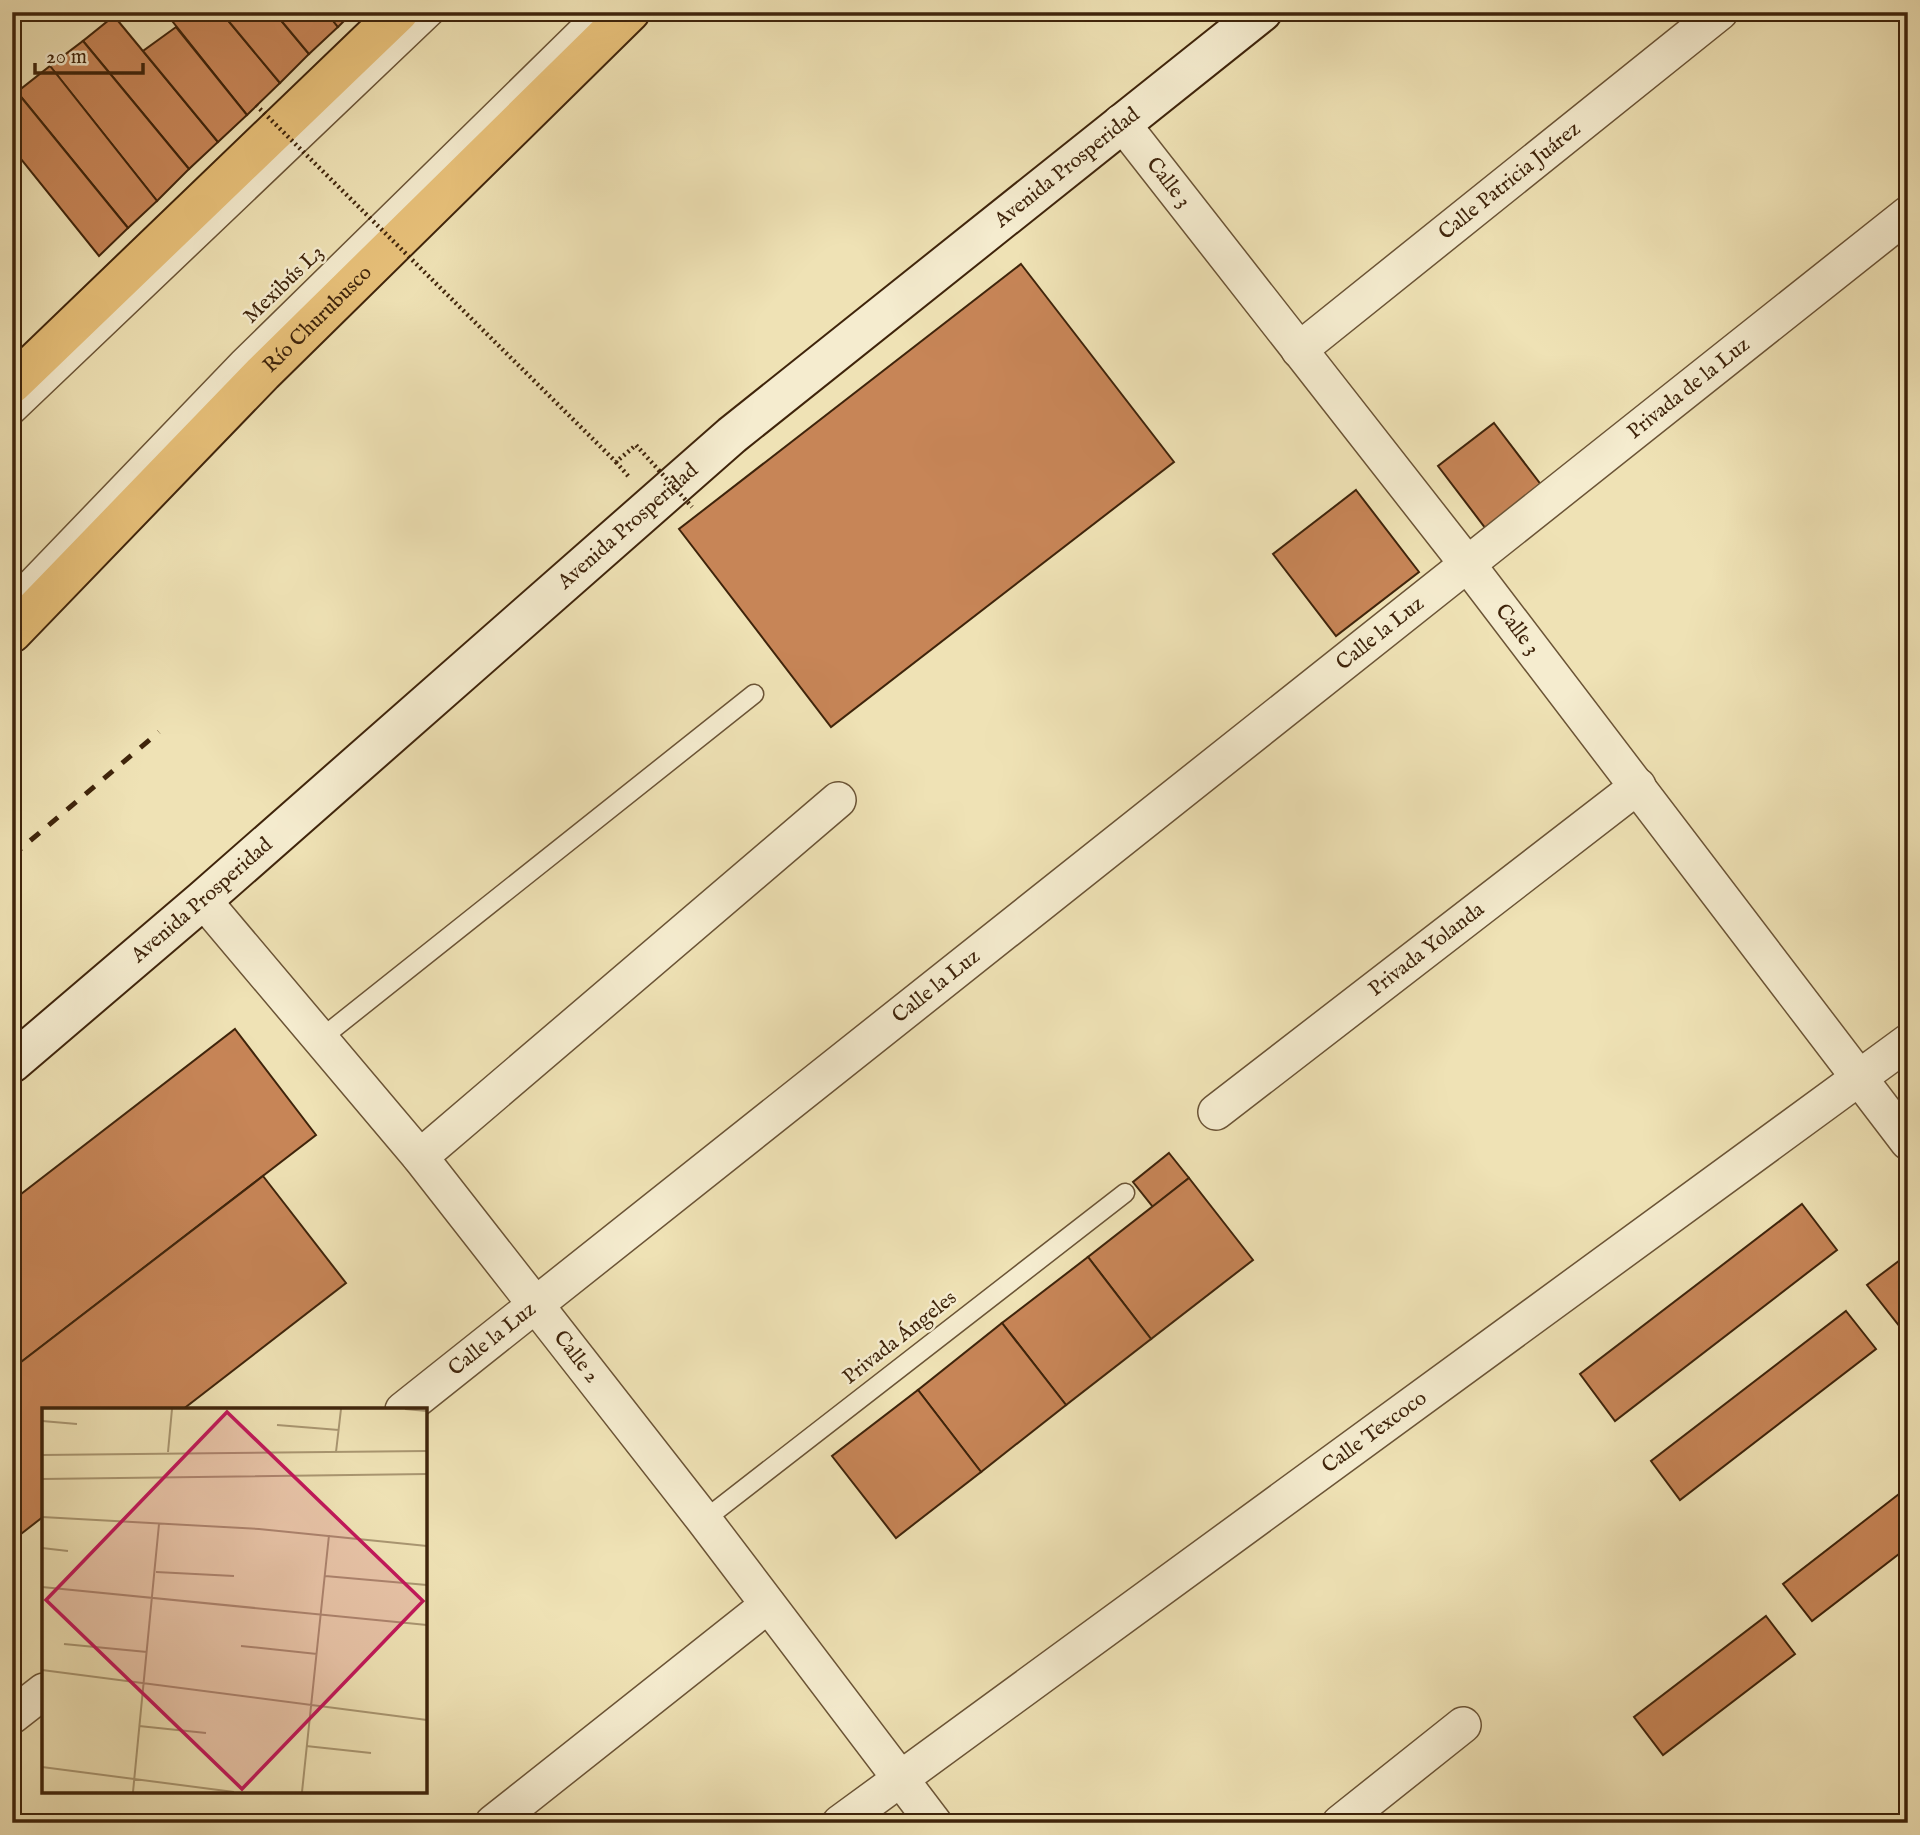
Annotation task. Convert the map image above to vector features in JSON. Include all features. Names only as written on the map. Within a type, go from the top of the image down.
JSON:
[{"type":"main road","points":[[12,384],[399,12]]},
{"type":"main road","name":"Río Churubusco","points":[[12,633],[263,373],[630,12]]},
{"type":"street","name":"Avenida Prosperidad","points":[[12,1063],[203,900],[732,435],[1262,12]]},
{"type":"street","name":"Calle Patricia Juárez","points":[[1299,350],[1720,12]]},
{"type":"street","name":"Calle 3","points":[[1121,122],[1468,565],[1638,786],[1857,1079],[1908,1142]]},
{"type":"street","name":"Privada de la Luz","points":[[1468,565],[1908,214]]},
{"type":"street","name":"Calle la Luz","points":[[406,1408],[1468,565]]},
{"type":"street","name":"Privada Yolanda","points":[[1216,1112],[1638,786]]},
{"type":"street","points":[[419,1157],[838,800]]},
{"type":"street","name":"Calle 2","points":[[203,900],[419,1157],[704,1520],[934,1823]]},
{"type":"street","name":"Calle Texcoco","points":[[841,1823],[1908,1042]]},
{"type":"street","points":[[492,1823],[768,1605]]},
{"type":"street","points":[[12,1716],[42,1694]]},
{"type":"street","points":[[1340,1823],[1463,1725]]},
{"type":"lane","points":[[12,417],[437,12]]},
{"type":"lane","name":"Mexibús L3","points":[[12,596],[239,360],[594,12]]},
{"type":"lane","points":[[319,1040],[754,694]]},
{"type":"lane","name":"Privada Ángeles","points":[[704,1520],[1125,1193]]},
{"type":"path","points":[[256,105],[616,462],[636,445],[692,507]]},
{"type":"building","points":[[165,12],[221,12],[280,83],[247,115]]},
{"type":"building","points":[[221,12],[274,12],[309,54],[280,83]]},
{"type":"building","points":[[274,12],[326,12],[338,27],[309,54]]},
{"type":"building","points":[[326,12],[353,12],[338,27]]},
{"type":"building","points":[[114,16],[218,142],[189,169],[83,41]]},
{"type":"building","points":[[176,27],[247,115],[218,142],[143,51]]},
{"type":"building","points":[[83,41],[189,169],[157,201],[50,66]]},
{"type":"building","points":[[50,66],[157,201],[128,228],[17,92]]},
{"type":"building","points":[[17,92],[128,228],[99,256],[12,148],[12,96]]},
{"type":"building","points":[[1021,264],[1174,462],[831,727],[679,529]]},
{"type":"building","points":[[1494,423],[1542,486],[1486,529],[1438,466]]},
{"type":"building","points":[[1356,490],[1419,572],[1336,636],[1273,554]]},
{"type":"building","points":[[235,1029],[316,1135],[12,1369],[12,1201]]},
{"type":"building","points":[[1169,1153],[1189,1178],[1153,1207],[1133,1182]]},
{"type":"building","points":[[263,1176],[346,1283],[185,1408],[42,1408],[42,1518],[12,1541],[12,1369]]},
{"type":"building","points":[[1189,1178],[1253,1260],[1151,1339],[1088,1257]]},
{"type":"building","points":[[1802,1204],[1837,1250],[1615,1421],[1580,1374]]},
{"type":"building","points":[[1908,1254],[1908,1337],[1867,1285]]},
{"type":"building","points":[[1088,1257],[1151,1339],[1066,1405],[1002,1323]]},
{"type":"building","points":[[1846,1311],[1876,1349],[1680,1500],[1651,1461]]},
{"type":"building","points":[[1002,1323],[1066,1405],[981,1472],[918,1390]]},
{"type":"building","points":[[918,1390],[981,1472],[896,1538],[832,1456]]},
{"type":"building","points":[[1908,1487],[1908,1547],[1812,1621],[1783,1584]]},
{"type":"building","points":[[1766,1616],[1795,1654],[1663,1755],[1634,1717]]},
{"type":"railway","points":[[12,856],[159,732]]}]
